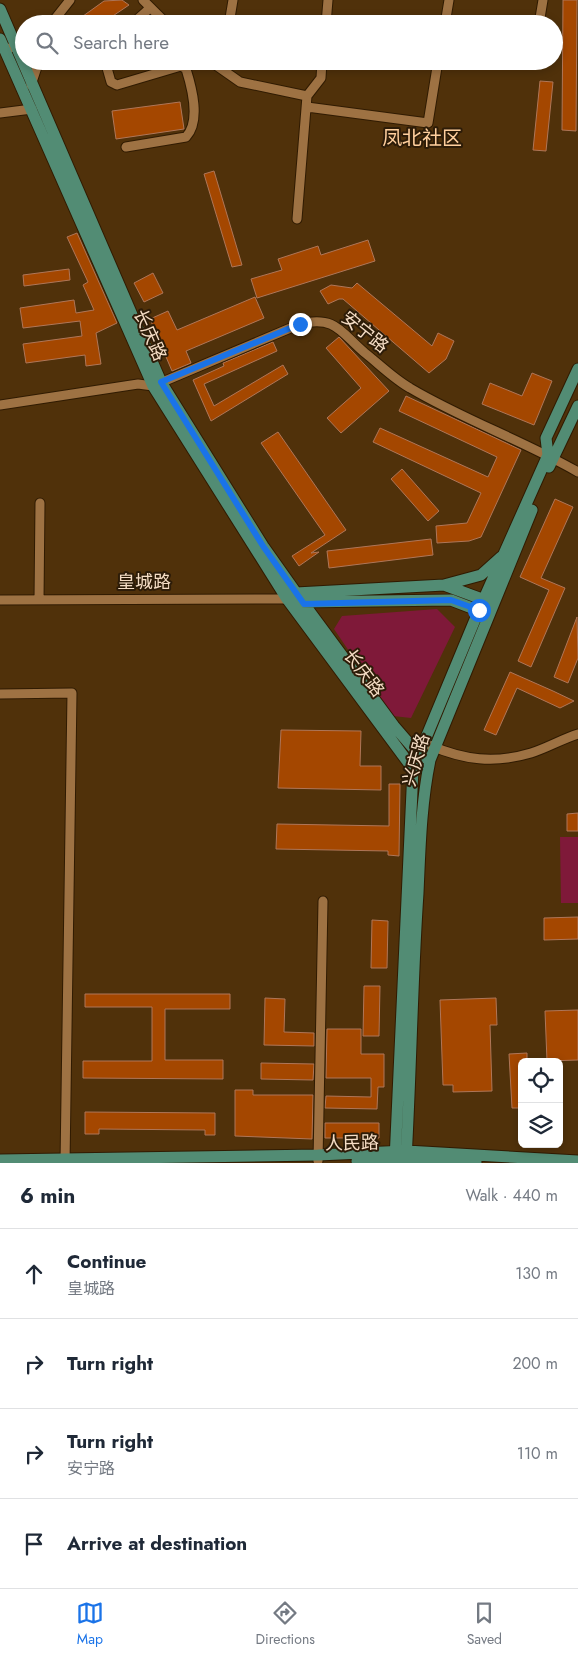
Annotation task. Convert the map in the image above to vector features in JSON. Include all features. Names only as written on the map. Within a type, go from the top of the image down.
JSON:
[{"type":"main road","points":[[0,10],[15,35]]},
{"type":"main road","name":"长庆路","points":[[2,44],[157,384],[292,596],[413,769]]},
{"type":"main road","points":[[27,70],[31,83],[157,384]]},
{"type":"main road","name":"兴庆路","points":[[401,1155],[423,796],[430,760],[430,745],[486,607],[551,456],[546,438],[578,370]]},
{"type":"main road","name":"兴庆路","points":[[486,607],[504,554],[551,456],[578,406]]},
{"type":"main road","points":[[444,585],[481,575],[504,554]]},
{"type":"main road","name":"皇城路","points":[[292,596],[444,585],[486,607]]},
{"type":"main road","points":[[292,596],[304,604],[394,726],[419,755],[430,760]]},
{"type":"main road","points":[[304,604],[451,600],[486,607]]},
{"type":"main road","name":"兴庆路","points":[[413,769],[419,755],[430,745]]},
{"type":"main road","points":[[401,1155],[413,769],[428,774]]},
{"type":"main road","points":[[401,1155],[490,1163]]},
{"type":"main road","points":[[0,1160],[66,1162],[401,1155],[578,1160]]},
{"type":"main road","name":"人民路","points":[[215,1163],[318,1158]]},
{"type":"street","points":[[58,15],[70,0]]},
{"type":"street","points":[[143,0],[157,15]]},
{"type":"street","points":[[230,15],[233,0]]},
{"type":"street","points":[[327,15],[328,0]]},
{"type":"street","points":[[446,15],[449,0]]},
{"type":"street","points":[[540,15],[543,0]]},
{"type":"street","points":[[142,15],[150,8]]},
{"type":"street","points":[[2,44],[15,43]]},
{"type":"street","points":[[26,97],[36,70]]},
{"type":"street","points":[[108,70],[111,82],[116,85],[167,70]]},
{"type":"street","points":[[126,147],[186,137],[193,129],[194,121],[186,70]]},
{"type":"street","points":[[224,70],[240,82],[307,96]]},
{"type":"street","points":[[297,219],[307,96],[321,78],[321,70]]},
{"type":"street","points":[[306,107],[428,123],[437,70]]},
{"type":"street","points":[[0,113],[32,109]]},
{"type":"street","name":"安宁路","points":[[157,384],[300,324],[313,321],[325,322],[337,326],[347,334],[354,344],[408,387],[551,456],[578,472]]},
{"type":"street","points":[[0,405],[138,384],[157,384]]},
{"type":"street","points":[[39,600],[40,503]]},
{"type":"street","name":"皇城路","points":[[0,600],[292,596]]},
{"type":"street","points":[[0,694],[72,693],[66,1162]]},
{"type":"street","points":[[430,745],[456,756],[490,760],[531,753],[578,734]]},
{"type":"street","points":[[318,1158],[323,901]]},
{"type":"shaded area","points":[[437,609],[455,627],[411,718],[393,716],[334,629],[342,616]]},
{"type":"shaded area","points":[[560,837],[578,837],[578,903],[561,903]]},
{"type":"building","points":[[122,0],[129,5],[114,15],[85,15],[104,1]]},
{"type":"building","points":[[563,0],[577,0],[576,131],[562,130]]},
{"type":"building","points":[[540,81],[553,82],[546,151],[533,150]]},
{"type":"building","points":[[180,102],[184,129],[116,139],[112,111]]},
{"type":"building","points":[[214,171],[242,265],[232,267],[204,174]]},
{"type":"building","points":[[77,233],[117,323],[96,333],[101,364],[86,366],[85,355],[26,363],[23,344],[82,336],[80,321],[23,328],[20,308],[74,300],[76,313],[94,310],[83,285],[88,282],[67,237]]},
{"type":"building","points":[[368,240],[375,261],[257,298],[251,279],[282,270],[278,259],[318,246],[321,255]]},
{"type":"building","points":[[69,269],[70,280],[24,286],[23,275]]},
{"type":"building","points":[[153,273],[163,293],[144,302],[134,283]]},
{"type":"building","points":[[357,283],[432,346],[438,333],[454,341],[446,359],[429,373],[343,299],[328,304],[320,291],[331,285],[352,288]]},
{"type":"building","points":[[255,297],[264,318],[186,351],[191,363],[172,371],[150,319],[168,311],[177,330]]},
{"type":"building","points":[[339,337],[389,391],[341,433],[327,418],[361,388],[326,348]]},
{"type":"building","points":[[273,342],[277,351],[204,384],[214,406],[283,365],[288,374],[211,421],[193,380],[224,366],[223,363]]},
{"type":"building","points":[[532,373],[552,381],[534,425],[482,404],[490,383],[522,396]]},
{"type":"building","points":[[406,396],[521,450],[481,537],[469,541],[437,543],[436,526],[467,523],[481,493],[373,442],[380,428],[488,477],[497,457],[399,411]]},
{"type":"building","points":[[278,432],[346,530],[311,553],[319,552],[299,566],[292,556],[325,535],[261,443]]},
{"type":"building","points":[[402,469],[439,511],[428,521],[391,479]]},
{"type":"building","points":[[555,499],[573,507],[541,578],[565,588],[531,667],[518,661],[549,590],[520,577]]},
{"type":"building","points":[[431,539],[433,555],[329,568],[327,551]]},
{"type":"building","points":[[577,617],[578,658],[568,683],[554,677]]},
{"type":"building","points":[[510,672],[574,701],[560,708],[517,688],[496,735],[484,730]]},
{"type":"building","points":[[281,730],[361,731],[360,766],[381,766],[381,790],[278,788]]},
{"type":"building","points":[[389,784],[400,784],[399,856],[388,855],[388,851],[276,849],[277,824],[389,826]]},
{"type":"building","points":[[578,813],[578,831],[567,831],[567,814]]},
{"type":"building","points":[[578,917],[578,939],[544,940],[544,918]]},
{"type":"building","points":[[372,920],[388,921],[387,968],[371,968]]},
{"type":"building","points":[[364,986],[380,986],[379,1036],[363,1036]]},
{"type":"building","points":[[85,994],[230,994],[230,1009],[165,1009],[165,1060],[223,1060],[223,1079],[83,1078],[83,1061],[152,1061],[152,1007],[85,1007]]},
{"type":"building","points":[[265,998],[285,999],[284,1032],[314,1033],[314,1046],[264,1045]]},
{"type":"building","points":[[496,998],[497,1025],[490,1025],[492,1091],[453,1092],[453,1085],[443,1085],[440,1000]]},
{"type":"building","points":[[578,1010],[578,1060],[547,1058],[545,1011]]},
{"type":"building","points":[[327,1029],[361,1029],[361,1054],[384,1054],[384,1087],[378,1087],[377,1109],[325,1108],[326,1096],[371,1097],[371,1078],[326,1078]]},
{"type":"building","points":[[527,1053],[527,1058],[518,1058],[518,1108],[512,1108],[509,1054]]},
{"type":"building","points":[[261,1063],[314,1064],[313,1080],[261,1079]]},
{"type":"building","points":[[235,1090],[253,1090],[253,1095],[313,1095],[312,1139],[235,1136]]},
{"type":"building","points":[[85,1112],[215,1113],[215,1135],[205,1135],[205,1130],[99,1129],[99,1134],[85,1134]]},
{"type":"building","points":[[325,1123],[379,1123],[379,1138],[325,1138]]},
{"type":"district","name":"凤北社区","points":[[422,138]]},
{"type":"route","points":[[300,324],[161,382],[263,546],[304,604],[451,600],[479,610]]}]
